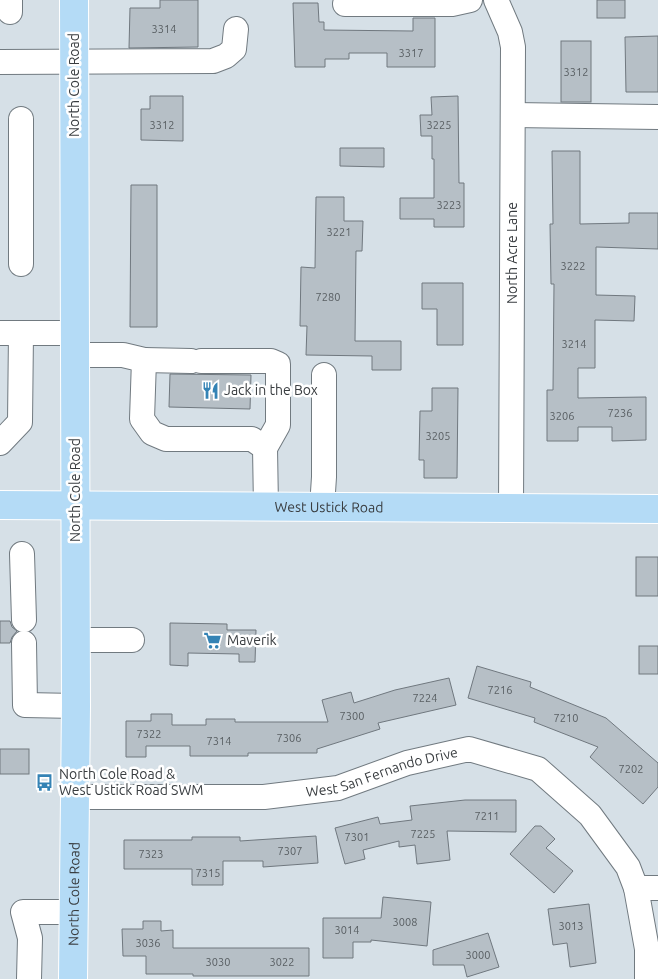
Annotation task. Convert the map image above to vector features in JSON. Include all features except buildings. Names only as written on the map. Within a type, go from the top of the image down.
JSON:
[{"type":"main road","name":"North Cole Road","points":[[73,979],[76,706],[74,0]]},
{"type":"main road","name":"West Ustick Road","points":[[0,505],[658,509]]},
{"type":"street","points":[[344,4],[452,4],[470,0]]},
{"type":"street","name":"North Acre Lane","points":[[496,0],[510,32],[513,47],[511,508]]},
{"type":"street","points":[[0,62],[213,61],[226,56],[234,49],[236,29]]},
{"type":"street","points":[[512,115],[658,117]]},
{"type":"street","points":[[21,119],[21,264]]},
{"type":"street","points":[[0,443],[20,422],[10,333],[75,344],[144,360],[271,360],[278,364],[278,424],[265,448],[266,507]]},
{"type":"street","points":[[144,360],[142,419],[152,433],[166,439],[252,439],[265,448]]},
{"type":"street","points":[[322,507],[324,477],[324,375]]},
{"type":"street","points":[[22,554],[26,706],[76,706]]},
{"type":"street","points":[[76,640],[132,640]]},
{"type":"street","name":"West San Fernando Drive","points":[[75,797],[264,797],[338,788],[408,763],[469,749],[538,769],[590,815],[628,867],[647,888],[647,979]]},
{"type":"street","points":[[29,979],[30,938],[23,912],[73,912]]},
{"type":"place","name":"Jack in the Box","points":[[210,390]]},
{"type":"place","name":"Maverik","points":[[213,640]]},
{"type":"place","name":"North Cole Road & West Ustick Road SWM","points":[[45,782]]}]
